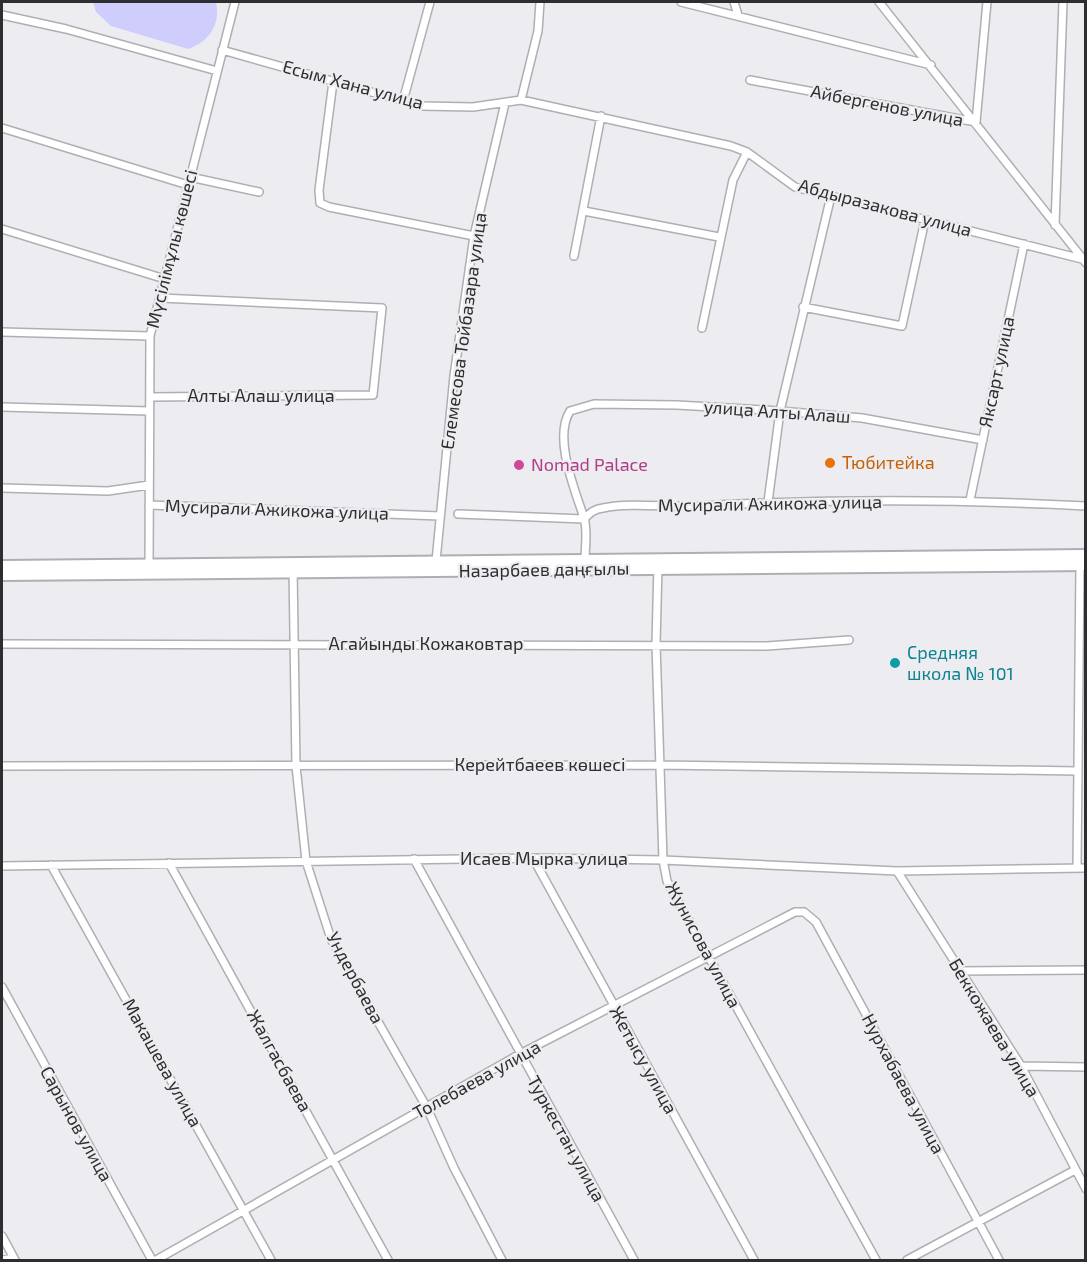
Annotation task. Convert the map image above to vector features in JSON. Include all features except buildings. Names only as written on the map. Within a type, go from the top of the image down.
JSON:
[{"type":"main road","name":"Назарбаев даңғылы","points":[[293,567],[436,561],[585,560],[658,564]]},
{"type":"main road","name":"Назарбаев даңғылы","points":[[2,575],[148,569],[293,567],[1084,562]]},
{"type":"main road","name":"Назарбаев даңғылы","points":[[2,566],[148,569]]},
{"type":"street","name":"Мүсілімұлы көшесі","points":[[148,569],[150,336],[235,2]]},
{"type":"street","points":[[403,101],[430,2]]},
{"type":"street","points":[[521,100],[538,31],[540,2]]},
{"type":"street","points":[[681,2],[931,65]]},
{"type":"street","points":[[734,2],[738,15]]},
{"type":"street","points":[[879,2],[1084,261]]},
{"type":"street","name":"Айбергенов улица","points":[[750,80],[976,122],[987,2]]},
{"type":"street","points":[[1055,225],[1062,2]]},
{"type":"street","points":[[2,15],[66,29],[217,71]]},
{"type":"street","name":"Есым Хана улица","points":[[222,50],[421,106],[473,107],[521,100]]},
{"type":"street","points":[[333,82],[319,190],[320,203],[329,207],[474,236]]},
{"type":"street","name":"Абдыразакова улица","points":[[521,100],[731,146],[747,152],[795,187],[1084,261]]},
{"type":"street","name":"Елемесова Тойбазара улица","points":[[436,561],[454,376],[474,236],[505,103]]},
{"type":"street","points":[[574,256],[601,116]]},
{"type":"street","points":[[2,128],[188,186]]},
{"type":"street","points":[[702,328],[732,180],[747,152]]},
{"type":"street","points":[[190,177],[259,192]]},
{"type":"street","points":[[768,502],[780,411],[831,196]]},
{"type":"street","points":[[584,211],[719,237]]},
{"type":"street","points":[[804,307],[902,326],[925,220]]},
{"type":"street","points":[[2,229],[165,279]]},
{"type":"street","name":"Яксарт улица","points":[[970,500],[1024,244]]},
{"type":"street","name":"Алты Алаш улица","points":[[150,397],[373,395],[382,308],[160,298]]},
{"type":"street","points":[[2,332],[150,336]]},
{"type":"street","name":"улица Алты Алаш","points":[[584,519],[578,505],[563,440],[565,421],[570,411],[594,404],[677,405],[862,418],[983,440]]},
{"type":"street","points":[[2,407],[149,411]]},
{"type":"street","name":"Мусирали Ажикожа улица","points":[[2,489],[108,491],[149,485]]},
{"type":"street","name":"Мусирали Ажикожа улица","points":[[458,514],[584,519],[592,511],[604,507],[675,507],[768,502],[970,500],[1086,507]]},
{"type":"street","name":"Мусирали Ажикожа улица","points":[[149,505],[440,516]]},
{"type":"street","points":[[584,519],[585,560]]},
{"type":"street","points":[[1077,868],[1084,562]]},
{"type":"street","name":"Жунисова улица","points":[[658,564],[656,644],[663,860],[667,881],[876,1260]]},
{"type":"street","name":"Ундербаева","points":[[293,567],[296,766],[306,861],[331,939],[427,1108],[454,1168],[502,1260]]},
{"type":"street","name":"Агайынды Кожаковтар","points":[[2,644],[767,646],[849,640]]},
{"type":"street","name":"Керейтбаеев көшесі","points":[[2,766],[660,765],[1078,771]]},
{"type":"street","name":"Исаев Мырка улица","points":[[2,866],[533,858],[663,860],[897,871],[1086,868]]},
{"type":"street","name":"Жетысу улица","points":[[533,858],[754,1260]]},
{"type":"street","name":"Туркестан улица","points":[[414,859],[634,1260]]},
{"type":"street","name":"Жалгасбаева","points":[[169,863],[388,1260]]},
{"type":"street","name":"Макашева улица","points":[[51,865],[271,1260]]},
{"type":"street","name":"Беккожаева улица","points":[[897,871],[1021,1066],[1085,1188]]},
{"type":"street","name":"Толебаева улица","points":[[154,1260],[520,1054],[614,1008],[708,955],[795,912],[804,912]]},
{"type":"street","name":"Нурхабаева улица","points":[[804,912],[816,922],[999,1260]]},
{"type":"street","points":[[960,971],[1086,970]]},
{"type":"street","name":"Сарынов улица","points":[[2,987],[154,1260]]},
{"type":"street","points":[[1021,1066],[1086,1067]]},
{"type":"street","points":[[907,1260],[1075,1170]]},
{"type":"street","points":[[2,1236],[15,1259],[2,1260]]},
{"type":"shaded area","points":[[93,2],[216,2],[217,18],[207,37],[188,49],[111,26],[96,12]]},
{"type":"place","name":"Тюбитейка","points":[[830,463]]},
{"type":"place","name":"Nomad Palace","points":[[519,465]]},
{"type":"place","name":"Средняя школа № 101","points":[[895,663]]}]
